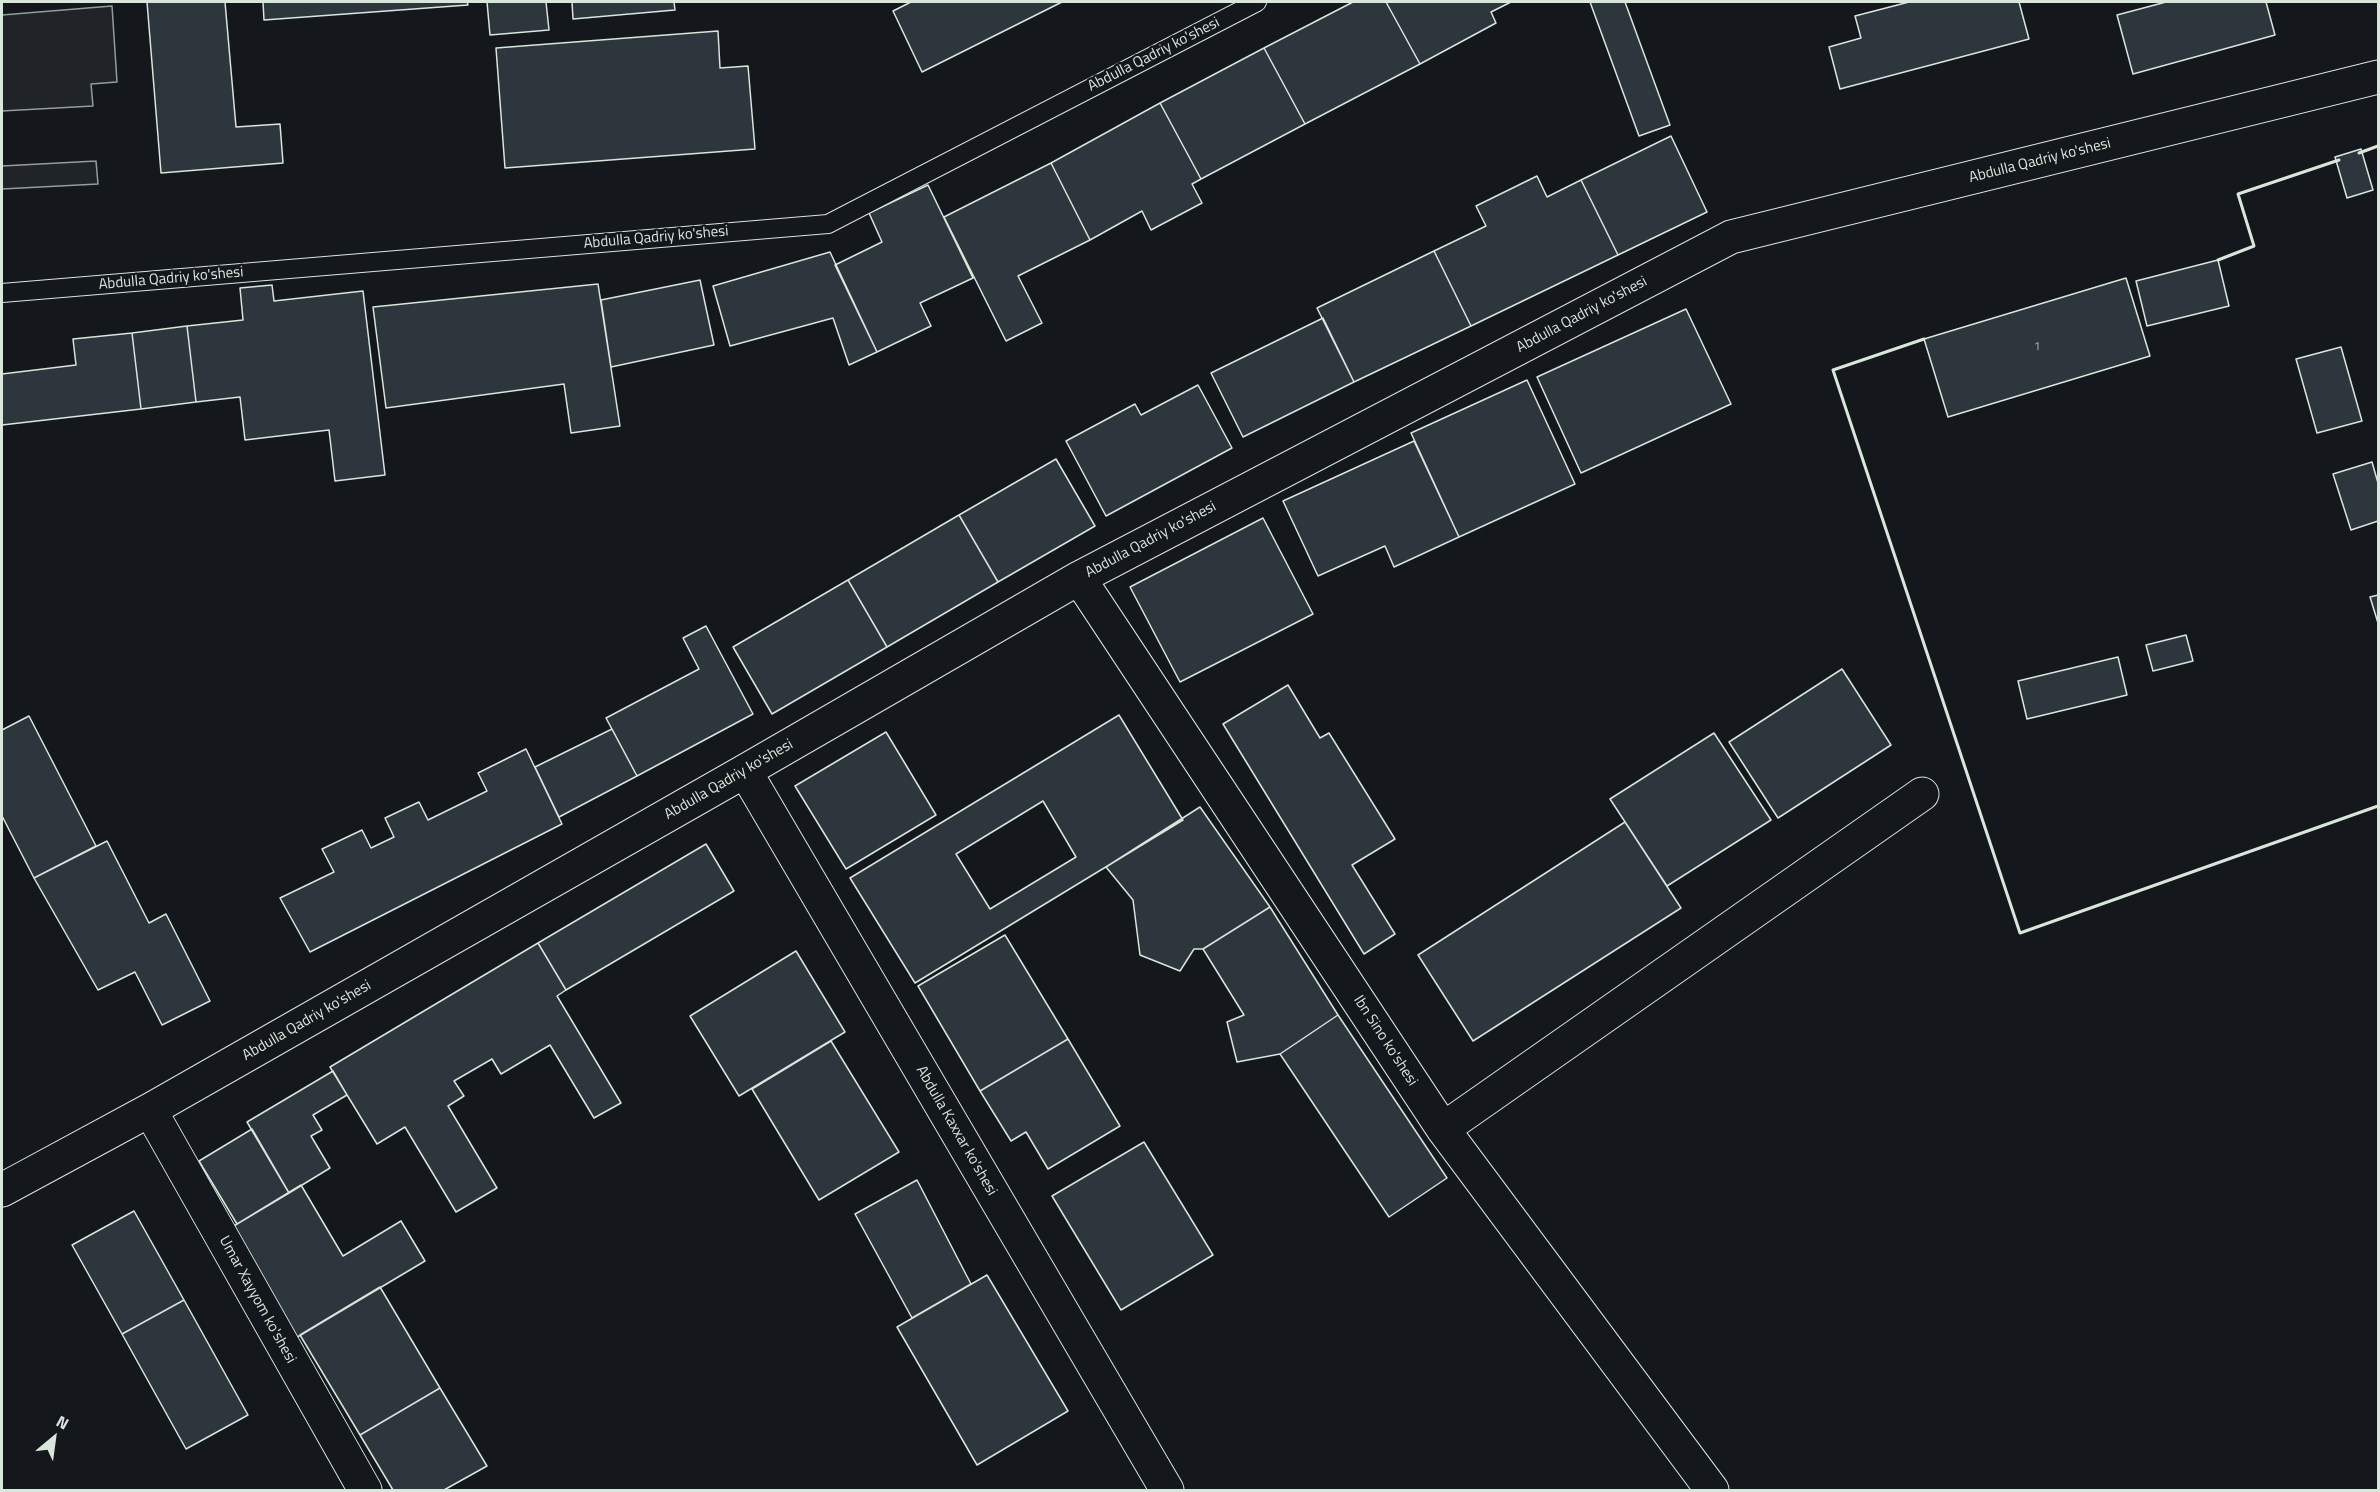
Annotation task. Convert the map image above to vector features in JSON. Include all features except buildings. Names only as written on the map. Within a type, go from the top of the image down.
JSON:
[{"type":"street","name":"Abdulla Qadriy ko'shesi","points":[[2,1190],[150,1110],[746,771],[1079,578],[1731,237],[2379,77]]},
{"type":"street","name":"Ibn Sino ko'shesi","points":[[1079,578],[1443,1129],[1712,1491]]},
{"type":"street","name":"Abdulla Kaxxar ko'shesi","points":[[746,771],[1167,1491]]},
{"type":"street","points":[[1443,1129],[1922,794]]},
{"type":"street","name":"Umar Xayyom ko'shesi","points":[[150,1110],[365,1491]]},
{"type":"lane","name":"Abdulla Qadriy ko'shesi","points":[[2,293],[828,224],[1257,2]]},
{"type":"shaded area","points":[[112,6],[117,82],[91,84],[93,106],[2,111],[2,15]]},
{"type":"shaded area","points":[[96,161],[98,184],[2,189],[2,166]]},
{"type":"wall","points":[[2359,153],[2378,146]]},
{"type":"wall","points":[[2218,260],[2254,246],[2238,194],[2339,160]]},
{"type":"wall","points":[[1924,339],[1833,370],[2020,933],[2378,806]]}]
